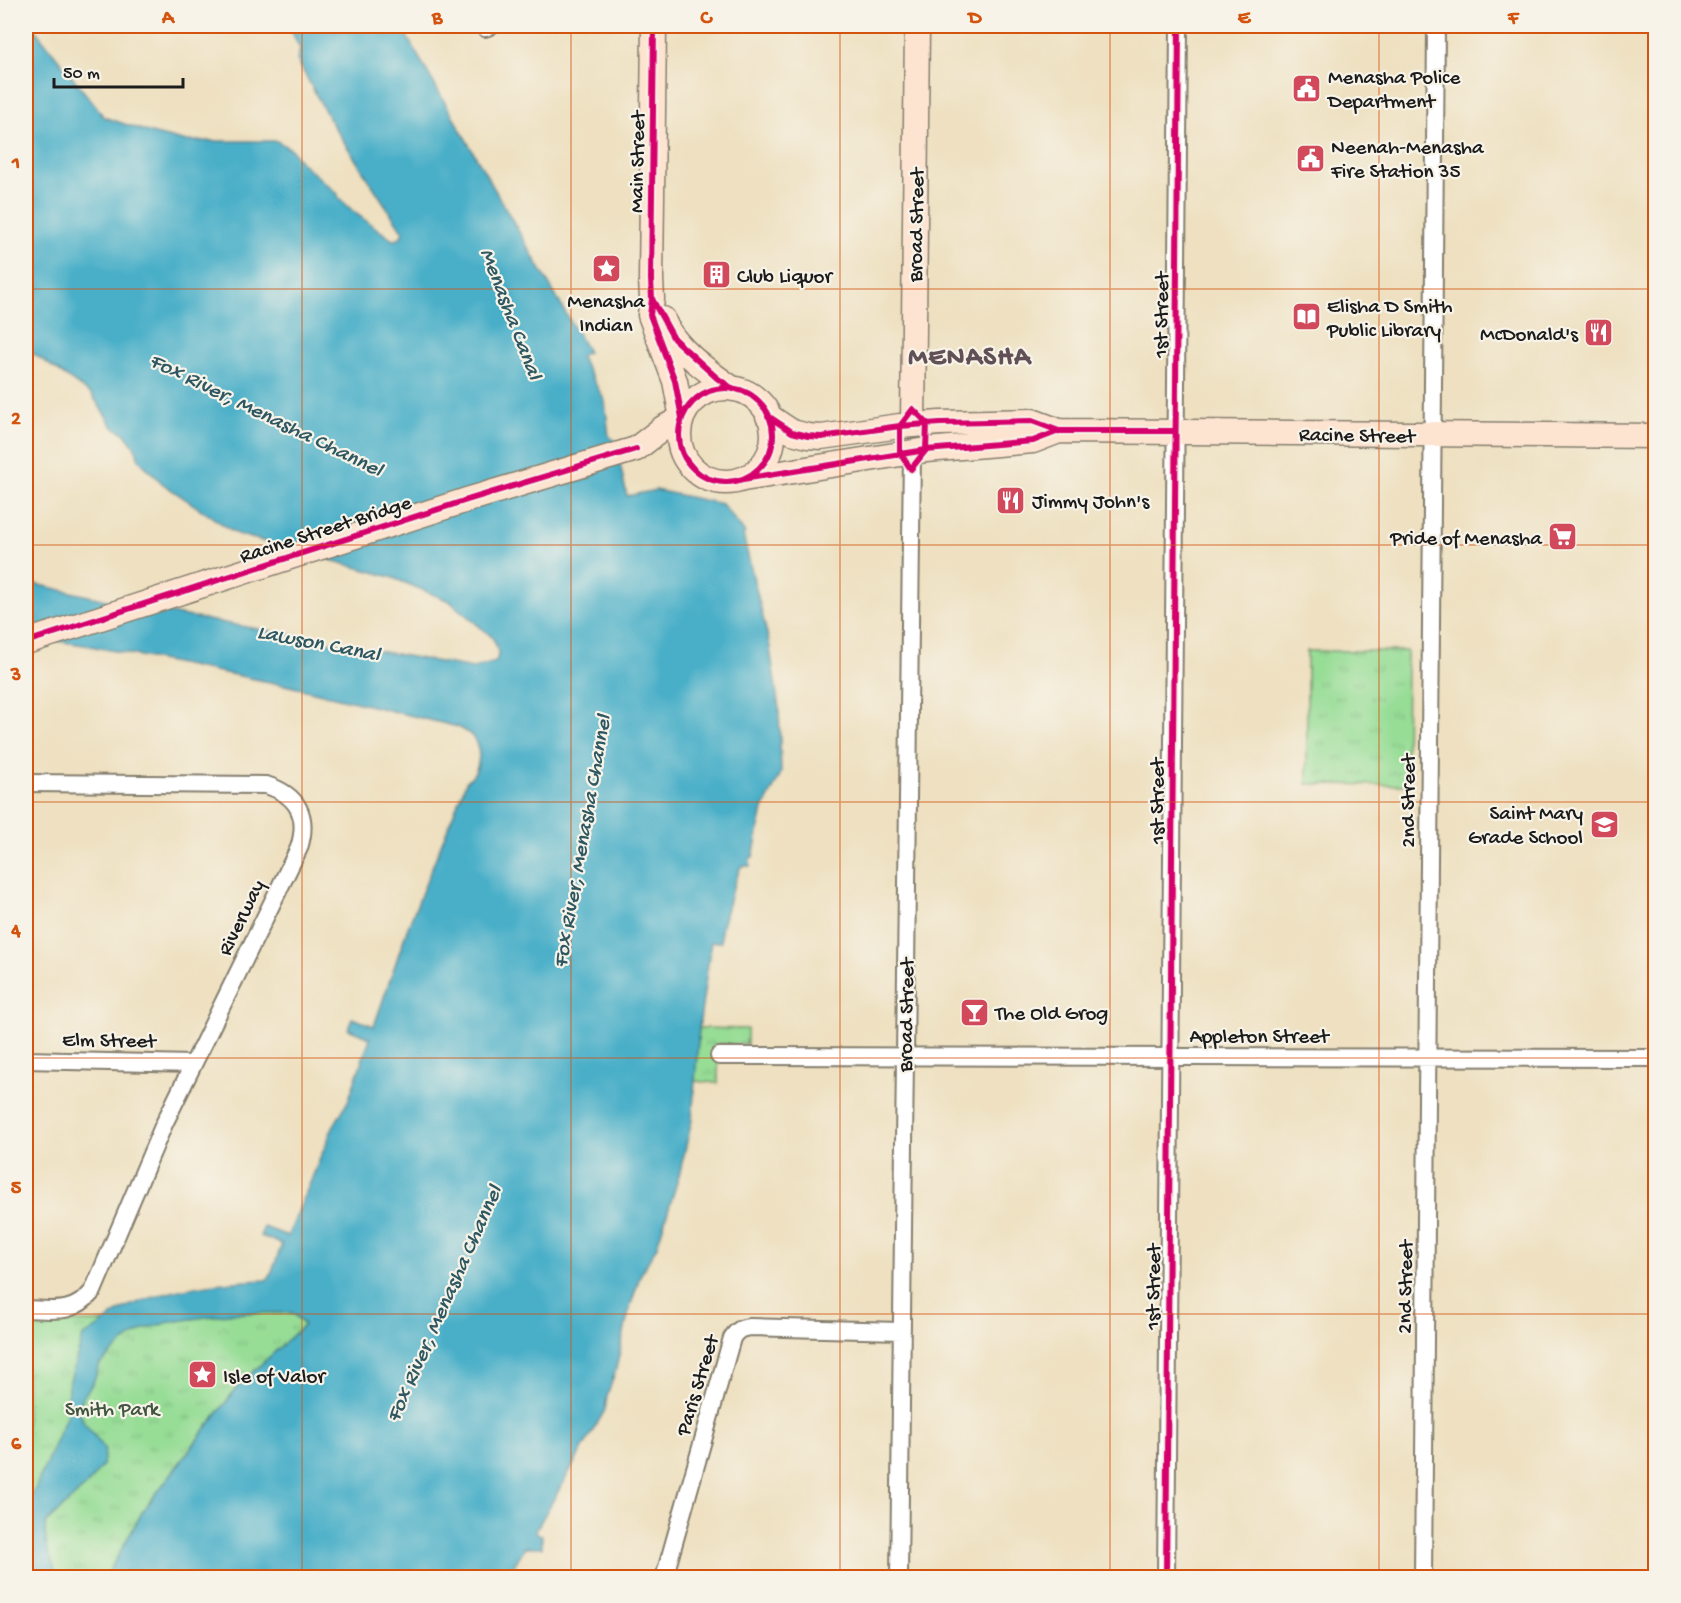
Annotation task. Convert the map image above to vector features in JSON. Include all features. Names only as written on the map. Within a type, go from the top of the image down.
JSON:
[{"type":"main road","name":"Main Street","points":[[654,26],[650,315],[675,381],[682,418]]},
{"type":"main road","name":"Broad Street","points":[[913,424],[917,26]]},
{"type":"main road","name":"Main Street","points":[[652,299],[674,339],[717,378],[733,389]]},
{"type":"main road","points":[[717,389],[733,389],[748,394],[760,403],[768,416],[772,430],[772,446],[766,460],[756,471],[743,479],[728,483],[713,481],[699,474],[688,463],[680,446],[682,418],[691,404],[717,389]]},
{"type":"main road","name":"Racine Street","points":[[768,416],[792,432],[821,437],[913,424],[1032,421],[1059,431],[1656,436]]},
{"type":"main road","points":[[636,449],[663,428],[682,418]]},
{"type":"main road","name":"Racine Street","points":[[743,479],[912,452],[1033,441],[1059,431]]},
{"type":"main road","points":[[636,449],[671,456],[688,463]]},
{"type":"main road","name":"Racine Street Bridge","points":[[26,642],[467,500],[636,449]]},
{"type":"street","points":[[483,26],[485,28],[490,26]]},
{"type":"street","name":"1st Street","points":[[1166,1578],[1179,26]]},
{"type":"street","name":"2nd Street","points":[[1423,1578],[1436,26]]},
{"type":"street","name":"Broad Street","points":[[899,1578],[912,452]]},
{"type":"street","name":"Riverway","points":[[26,783],[266,785],[279,789],[291,797],[299,808],[303,821],[303,835],[299,848],[164,1124],[93,1291],[73,1308],[26,1309]]},
{"type":"street","name":"Appleton Street","points":[[719,1056],[1656,1058]]},
{"type":"street","name":"Elm Street","points":[[26,1060],[192,1064]]},
{"type":"street","name":"Paris Street","points":[[664,1578],[732,1338],[736,1332],[750,1327],[901,1330]]},
{"type":"green space","points":[[1307,651],[1407,651],[1406,785],[1307,784]]},
{"type":"green space","points":[[699,1028],[747,1029],[747,1044],[718,1044],[718,1083],[694,1081]]},
{"type":"green space","name":"Smith Park","points":[[234,1313],[293,1313],[304,1325],[239,1385],[143,1511],[106,1577],[26,1578],[26,1322],[170,1322]]},
{"type":"water","points":[[26,26],[32,26],[104,117],[183,141],[277,141],[291,149],[302,163],[338,194],[338,197],[354,212],[393,240],[399,239],[403,233],[331,122],[297,60],[300,49],[289,26],[401,26],[588,352],[580,356],[605,401],[609,436],[615,441],[627,496],[656,490],[722,504],[745,533],[743,535],[769,642],[779,708],[781,773],[763,809],[750,866],[741,866],[731,893],[721,930],[721,942],[711,942],[699,1028],[692,1120],[679,1176],[657,1246],[640,1276],[629,1311],[605,1410],[536,1530],[542,1535],[542,1547],[525,1547],[507,1577],[106,1577],[143,1511],[239,1385],[304,1325],[293,1313],[234,1313],[170,1322],[145,1329],[128,1339],[100,1364],[79,1409],[83,1421],[105,1449],[103,1465],[87,1485],[46,1523],[46,1544],[58,1577],[32,1577],[26,1510],[67,1414],[68,1387],[83,1336],[123,1309],[163,1294],[231,1282],[266,1280],[270,1277],[282,1244],[260,1236],[264,1227],[288,1236],[333,1127],[348,1101],[370,1038],[348,1029],[352,1018],[374,1026],[408,927],[467,780],[475,772],[479,755],[473,737],[458,727],[289,686],[90,646],[26,636],[26,582],[142,608],[473,668],[496,662],[498,655],[492,637],[449,601],[391,577],[237,534],[163,484],[139,460],[136,449],[124,433],[113,427],[92,395],[34,354],[26,359]]},
{"type":"cycle path","points":[[654,26],[650,315],[675,381],[682,418]]},
{"type":"cycle path","points":[[1166,1578],[1179,26]]},
{"type":"cycle path","points":[[652,299],[674,339],[717,378],[733,389]]},
{"type":"cycle path","points":[[726,388],[744,392],[759,402],[769,417],[773,435],[769,453],[759,468],[744,478],[726,482],[708,478],[693,468],[683,453],[679,435],[683,417],[693,402],[708,392],[726,388]]},
{"type":"cycle path","points":[[913,409],[927,423],[926,450],[911,469],[900,453],[900,426],[913,409]]},
{"type":"cycle path","points":[[768,416],[792,432],[821,437],[940,423],[1032,421],[1059,431]]},
{"type":"cycle path","points":[[743,479],[926,450],[1033,441],[1059,431],[1175,431]]},
{"type":"cycle path","points":[[26,642],[467,500],[636,449]]},
{"type":"place","name":"Menasha Police Department","points":[[1307,88]]},
{"type":"place","name":"Neenah-Menasha Fire Station 35","points":[[1310,158]]},
{"type":"place","name":"Menasha Indian","points":[[606,269]]},
{"type":"place","name":"Club Liquor","points":[[716,275]]},
{"type":"place","name":"Elisha D Smith Public Library","points":[[1306,317]]},
{"type":"place","name":"McDonald's","points":[[1599,333]]},
{"type":"place","name":"Jimmy John's","points":[[1011,500]]},
{"type":"place","name":"Pride of Menasha","points":[[1563,537]]},
{"type":"place","name":"Saint Mary Grade School","points":[[1604,824]]},
{"type":"place","name":"The Old Grog","points":[[974,1012]]},
{"type":"place","name":"Isle of Valor","points":[[202,1375]]},
{"type":"district","name":"MENASHA","points":[[970,355]]},
{"type":"water label","name":"Menasha Canal","points":[[513,313]]},
{"type":"water label","name":"Fox River, Menasha Channel","points":[[267,413]]},
{"type":"water label","name":"Lawson Canal","points":[[319,641]]},
{"type":"water label","name":"Fox River, Menasha Channel","points":[[580,841]]},
{"type":"water label","name":"Fox River, Menasha Channel","points":[[442,1303]]}]
